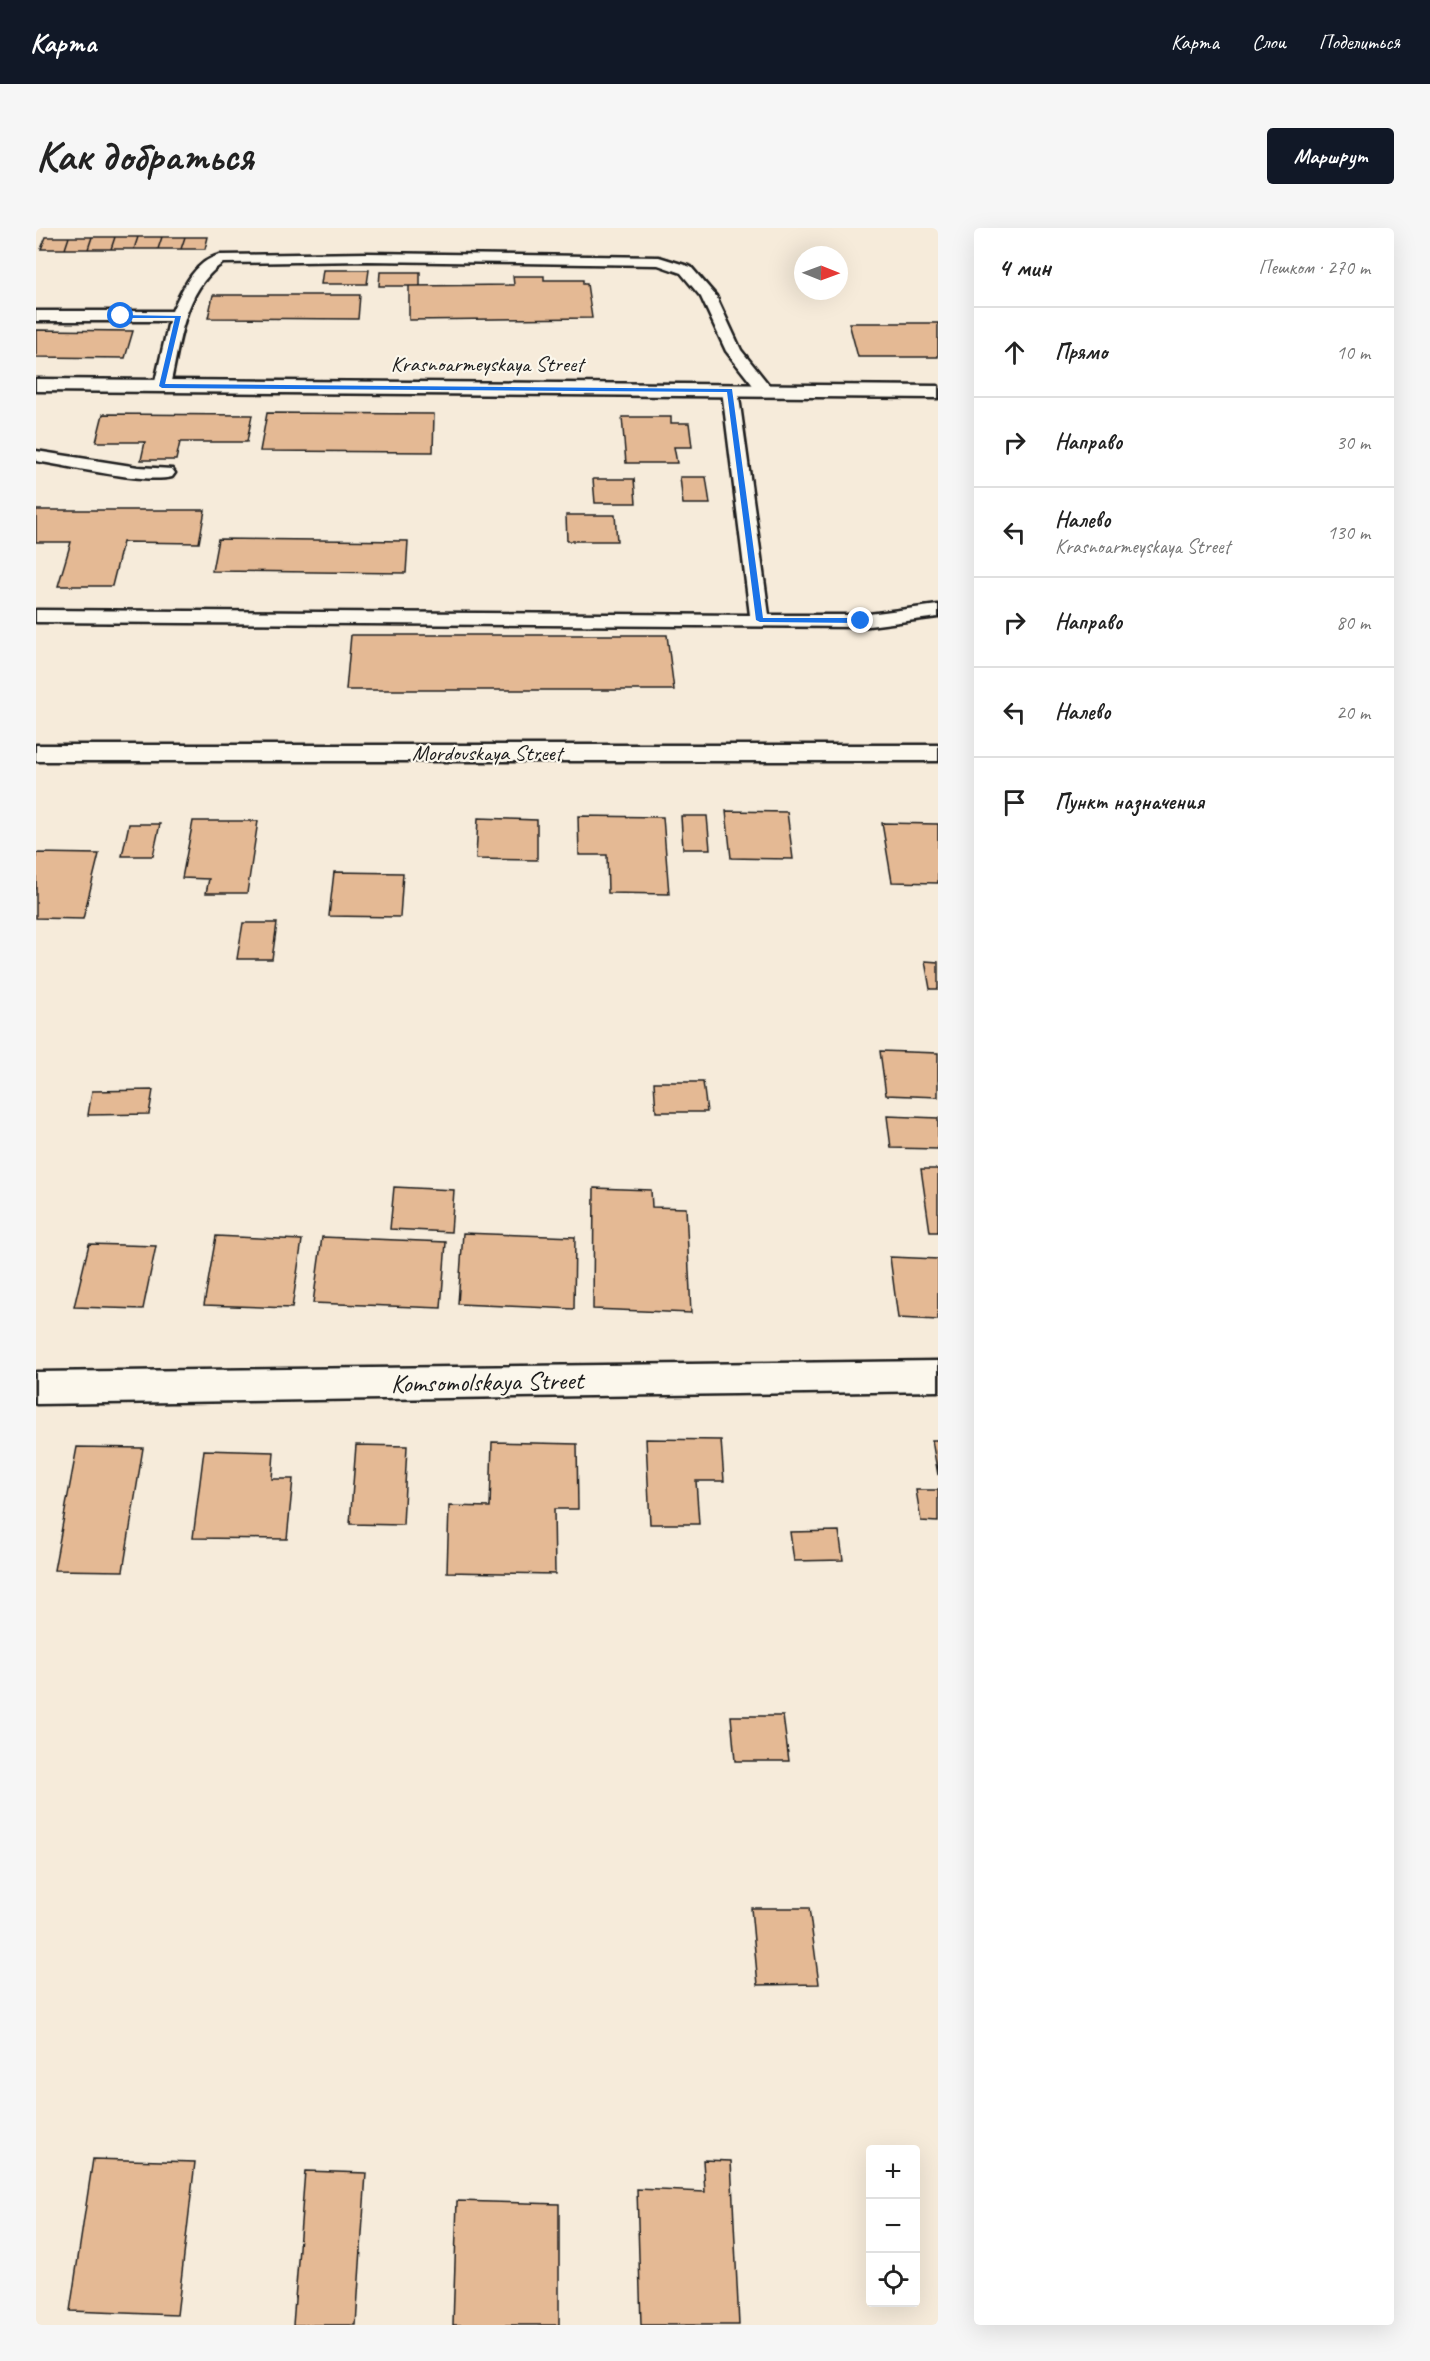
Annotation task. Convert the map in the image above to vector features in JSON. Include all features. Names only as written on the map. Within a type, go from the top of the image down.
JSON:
[{"type":"street","name":"Krasnoarmeyskaya Street","points":[[36,385],[938,392]]},
{"type":"street","name":"Mordovskaya Street","points":[[36,753],[938,753]]},
{"type":"street","name":"Komsomolskaya Street","points":[[36,1388],[938,1376]]},
{"type":"lane","points":[[162,386],[178,316],[190,289],[203,269],[220,259],[368,257],[659,261],[686,270],[708,296],[734,351],[765,390]]},
{"type":"lane","points":[[36,316],[178,316]]},
{"type":"lane","points":[[730,390],[760,620]]},
{"type":"lane","points":[[36,456],[138,472],[166,473]]},
{"type":"lane","points":[[36,616],[861,621],[938,611]]},
{"type":"building","points":[[46,237],[69,237],[65,249],[41,249]]},
{"type":"building","points":[[69,237],[92,237],[88,249],[65,249]]},
{"type":"building","points":[[92,237],[115,237],[111,249],[88,249]]},
{"type":"building","points":[[115,237],[138,237],[134,249],[111,249]]},
{"type":"building","points":[[138,237],[162,237],[158,249],[134,249]]},
{"type":"building","points":[[162,237],[185,237],[181,249],[158,249]]},
{"type":"building","points":[[185,237],[208,237],[205,249],[181,249]]},
{"type":"building","points":[[323,270],[369,270],[367,284],[321,284]]},
{"type":"building","points":[[380,272],[420,272],[420,286],[379,286]]},
{"type":"building","points":[[513,276],[544,276],[544,280],[583,280],[583,284],[587,284],[592,318],[409,320],[409,286],[514,285]]},
{"type":"building","points":[[213,295],[360,295],[358,319],[208,318]]},
{"type":"building","points":[[849,323],[938,323],[938,357],[858,357]]},
{"type":"building","points":[[36,330],[133,331],[125,358],[36,357]]},
{"type":"building","points":[[267,413],[434,414],[433,452],[260,451]]},
{"type":"building","points":[[103,414],[252,415],[247,442],[180,442],[176,460],[141,460],[145,442],[96,442]]},
{"type":"building","points":[[622,417],[671,417],[671,423],[689,423],[692,447],[674,447],[677,463],[626,463]]},
{"type":"building","points":[[680,477],[706,477],[710,504],[683,504]]},
{"type":"building","points":[[593,479],[634,479],[636,503],[595,503]]},
{"type":"building","points":[[36,510],[205,510],[199,543],[123,542],[112,586],[58,586],[71,542],[36,542]]},
{"type":"building","points":[[566,515],[615,515],[617,541],[567,541]]},
{"type":"building","points":[[218,539],[408,541],[406,573],[212,571]]},
{"type":"building","points":[[351,635],[667,635],[674,690],[346,690]]},
{"type":"building","points":[[726,811],[787,812],[793,859],[731,858]]},
{"type":"building","points":[[578,816],[663,817],[669,894],[608,893],[607,855],[579,855]]},
{"type":"building","points":[[681,816],[707,816],[710,849],[683,849]]},
{"type":"building","points":[[478,818],[537,820],[537,860],[476,859]]},
{"type":"building","points":[[193,821],[258,821],[247,893],[206,893],[209,879],[182,878]]},
{"type":"building","points":[[882,823],[938,824],[938,883],[892,882]]},
{"type":"building","points":[[129,824],[160,824],[153,856],[122,856]]},
{"type":"building","points":[[36,853],[99,854],[83,919],[36,918]]},
{"type":"building","points":[[334,872],[403,873],[400,917],[329,916]]},
{"type":"building","points":[[243,923],[277,923],[272,959],[237,959]]},
{"type":"building","points":[[925,961],[938,962],[938,989],[930,989]]},
{"type":"building","points":[[880,1051],[938,1053],[938,1097],[886,1095]]},
{"type":"building","points":[[654,1082],[703,1082],[707,1112],[656,1112]]},
{"type":"building","points":[[153,1090],[149,1114],[88,1115],[92,1091]]},
{"type":"building","points":[[887,1116],[938,1118],[938,1149],[891,1148]]},
{"type":"building","points":[[921,1169],[938,1169],[938,1232],[930,1232]]},
{"type":"building","points":[[394,1187],[454,1190],[451,1232],[390,1229]]},
{"type":"building","points":[[594,1188],[651,1190],[652,1207],[686,1208],[691,1313],[593,1309]]},
{"type":"building","points":[[463,1233],[575,1237],[574,1309],[458,1304]]},
{"type":"building","points":[[216,1236],[302,1240],[292,1308],[204,1305]]},
{"type":"building","points":[[322,1237],[446,1242],[441,1308],[313,1303]]},
{"type":"building","points":[[89,1244],[156,1246],[143,1309],[74,1307]]},
{"type":"building","points":[[890,1257],[938,1259],[938,1320],[898,1318]]},
{"type":"building","points":[[646,1439],[721,1440],[724,1481],[696,1481],[699,1524],[650,1524]]},
{"type":"building","points":[[932,1440],[938,1440],[938,1475]]},
{"type":"building","points":[[492,1442],[577,1444],[578,1509],[554,1509],[555,1574],[447,1572],[449,1506],[490,1507]]},
{"type":"building","points":[[356,1445],[407,1446],[403,1525],[350,1524]]},
{"type":"building","points":[[77,1447],[143,1448],[123,1571],[54,1570]]},
{"type":"building","points":[[204,1450],[274,1452],[272,1479],[293,1479],[287,1539],[193,1538]]},
{"type":"building","points":[[916,1490],[938,1490],[938,1522],[921,1521]]},
{"type":"building","points":[[839,1531],[843,1560],[794,1561],[790,1532]]},
{"type":"building","points":[[731,1716],[783,1716],[789,1761],[735,1761]]},
{"type":"building","points":[[751,1908],[809,1908],[819,1984],[758,1985]]},
{"type":"building","points":[[93,2159],[195,2162],[177,2315],[70,2311]]},
{"type":"building","points":[[703,2160],[731,2161],[739,2325],[641,2325],[637,2189],[705,2192]]},
{"type":"building","points":[[305,2171],[366,2173],[356,2325],[293,2325]]},
{"type":"building","points":[[457,2201],[559,2204],[559,2325],[453,2325]]},
{"type":"route","points":[[121,316],[178,316],[162,386],[730,390],[760,620],[861,621]]}]
